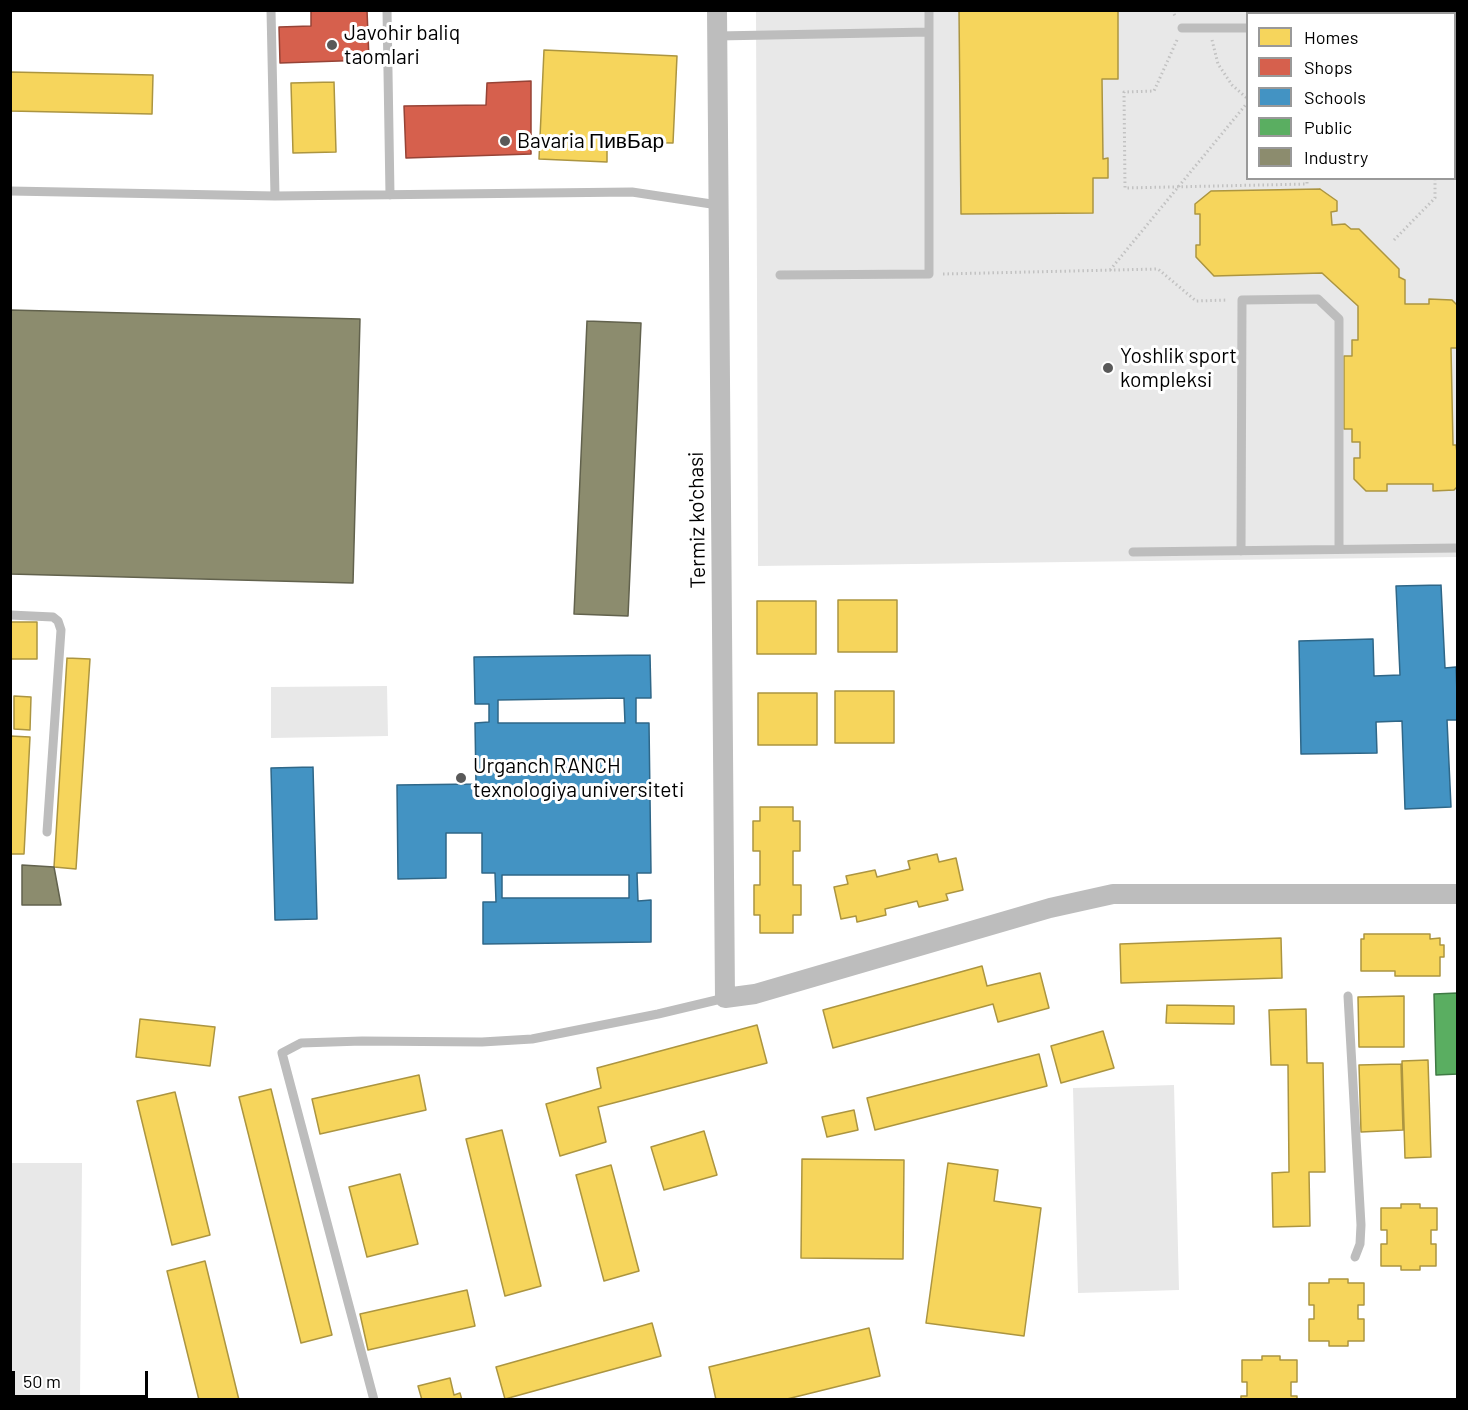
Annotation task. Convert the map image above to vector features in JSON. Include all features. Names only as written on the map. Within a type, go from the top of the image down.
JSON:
[{"type":"street","name":"Termiz ko'chasi","points":[[717,10],[725,998]]},
{"type":"street","points":[[725,998],[755,994],[1050,908],[1113,894],[1458,894]]},
{"type":"lane","points":[[271,10],[274,196]]},
{"type":"lane","points":[[387,10],[390,195]]},
{"type":"lane","points":[[780,275],[929,274],[929,10]]},
{"type":"lane","points":[[1182,28],[1246,28]]},
{"type":"lane","points":[[717,36],[929,32]]},
{"type":"lane","points":[[10,191],[274,196],[632,192],[718,205]]},
{"type":"lane","points":[[1241,551],[1242,300],[1318,299],[1339,319],[1339,549]]},
{"type":"lane","points":[[1133,552],[1458,548]]},
{"type":"lane","points":[[10,615],[53,617],[58,621],[61,630],[47,832]]},
{"type":"lane","points":[[1348,996],[1361,1225],[1360,1244],[1355,1257]]},
{"type":"lane","points":[[374,1400],[282,1053],[301,1043],[482,1042],[532,1039],[725,998]]},
{"type":"path","points":[[1172,10],[1182,28],[1154,91],[1124,92],[1125,188],[1307,184],[1307,180]]},
{"type":"path","points":[[1211,28],[1212,44],[1218,64],[1232,85],[1246,98]]},
{"type":"path","points":[[1110,270],[1246,102]]},
{"type":"path","points":[[1394,240],[1435,198],[1435,180]]},
{"type":"path","points":[[929,274],[1158,269],[1196,301],[1242,300]]},
{"type":"shaded area","name":"Yoshlik sport kompleksi","points":[[756,11],[1457,11],[1457,557],[758,566]]},
{"type":"shaded area","points":[[387,686],[388,736],[271,738],[271,687]]},
{"type":"shaded area","points":[[1174,1085],[1179,1290],[1078,1293],[1073,1088]]},
{"type":"shaded area","points":[[11,1163],[82,1163],[80,1399],[11,1399]]},
{"type":"building: Homes","points":[[959,10],[1118,10],[1118,79],[1102,79],[1103,159],[1108,158],[1108,178],[1093,178],[1093,213],[961,214]]},
{"type":"building: Homes","points":[[544,50],[677,56],[673,143],[607,142],[607,162],[539,159]]},
{"type":"building: Homes","points":[[10,72],[153,75],[152,114],[10,111]]},
{"type":"building: Homes","points":[[334,82],[336,152],[293,153],[291,83]]},
{"type":"building: Homes","points":[[1320,189],[1337,201],[1337,211],[1331,212],[1332,225],[1345,224],[1351,229],[1359,229],[1399,269],[1399,277],[1405,280],[1405,304],[1429,304],[1429,299],[1452,300],[1458,306],[1458,348],[1451,348],[1453,445],[1456,445],[1458,460],[1458,486],[1454,490],[1433,491],[1433,484],[1387,484],[1387,491],[1366,491],[1354,479],[1354,458],[1360,458],[1360,442],[1352,442],[1352,429],[1344,429],[1344,356],[1352,356],[1352,340],[1358,340],[1358,306],[1322,273],[1214,276],[1196,257],[1196,245],[1200,245],[1200,214],[1195,214],[1195,204],[1211,191]]},
{"type":"building: Homes","points":[[838,600],[897,600],[897,652],[838,652]]},
{"type":"building: Homes","points":[[757,601],[816,601],[816,654],[757,654]]},
{"type":"building: Homes","points":[[10,622],[37,622],[37,659],[10,659]]},
{"type":"building: Homes","points":[[67,658],[90,659],[76,869],[54,867]]},
{"type":"building: Homes","points":[[835,691],[894,691],[894,743],[835,743]]},
{"type":"building: Homes","points":[[758,693],[817,693],[817,745],[758,745]]},
{"type":"building: Homes","points":[[14,696],[31,697],[30,730],[14,729]]},
{"type":"building: Homes","points":[[10,736],[30,737],[24,854],[10,854]]},
{"type":"building: Homes","points":[[760,807],[793,807],[793,821],[800,821],[800,851],[793,851],[793,885],[801,885],[801,915],[793,915],[793,933],[760,933],[760,915],[754,915],[754,885],[760,885],[760,851],[753,851],[753,821],[760,821]]},
{"type":"building: Homes","points":[[937,854],[939,862],[956,858],[963,890],[946,894],[948,900],[919,907],[917,901],[885,909],[886,915],[857,922],[856,916],[841,919],[834,887],[848,884],[846,876],[875,870],[877,877],[910,869],[908,861]]},
{"type":"building: Homes","points":[[1364,934],[1430,934],[1430,939],[1440,938],[1440,945],[1444,945],[1444,957],[1440,957],[1440,976],[1395,976],[1395,971],[1361,971],[1361,939],[1364,939]]},
{"type":"building: Homes","points":[[1281,938],[1282,978],[1121,983],[1120,944]]},
{"type":"building: Homes","points":[[982,966],[987,986],[1040,973],[1049,1008],[998,1022],[993,1004],[833,1048],[823,1010]]},
{"type":"building: Homes","points":[[1404,996],[1404,1047],[1359,1047],[1358,997]]},
{"type":"building: Homes","points":[[1167,1005],[1234,1006],[1234,1024],[1166,1023]]},
{"type":"building: Homes","points":[[1306,1009],[1307,1063],[1323,1063],[1325,1172],[1309,1172],[1310,1226],[1273,1227],[1272,1173],[1289,1172],[1288,1065],[1271,1065],[1269,1010]]},
{"type":"building: Homes","points":[[140,1019],[215,1027],[210,1066],[136,1057]]},
{"type":"building: Homes","points":[[757,1025],[767,1063],[598,1107],[606,1142],[560,1156],[546,1104],[601,1088],[597,1068]]},
{"type":"building: Homes","points":[[1103,1031],[1114,1068],[1061,1083],[1051,1046]]},
{"type":"building: Homes","points":[[1039,1054],[1047,1086],[875,1130],[867,1098]]},
{"type":"building: Homes","points":[[1428,1060],[1431,1157],[1405,1158],[1402,1061]]},
{"type":"building: Homes","points":[[1401,1064],[1403,1130],[1361,1132],[1359,1065]]},
{"type":"building: Homes","points":[[419,1075],[426,1110],[320,1134],[312,1099]]},
{"type":"building: Homes","points":[[271,1089],[332,1335],[301,1343],[239,1097]]},
{"type":"building: Homes","points":[[175,1092],[210,1235],[172,1245],[137,1101]]},
{"type":"building: Homes","points":[[854,1110],[858,1130],[827,1137],[822,1117]]},
{"type":"building: Homes","points":[[502,1130],[541,1286],[505,1296],[466,1139]]},
{"type":"building: Homes","points":[[704,1131],[717,1175],[664,1190],[651,1147]]},
{"type":"building: Homes","points":[[802,1159],[904,1160],[903,1259],[801,1258]]},
{"type":"building: Homes","points":[[948,1163],[998,1170],[994,1201],[1041,1208],[1024,1336],[926,1323]]},
{"type":"building: Homes","points":[[611,1165],[639,1271],[604,1281],[576,1175]]},
{"type":"building: Homes","points":[[400,1174],[418,1244],[367,1257],[349,1187]]},
{"type":"building: Homes","points":[[1401,1204],[1420,1204],[1420,1208],[1437,1208],[1437,1230],[1431,1230],[1431,1244],[1436,1244],[1436,1266],[1420,1266],[1420,1270],[1401,1270],[1401,1266],[1381,1266],[1381,1244],[1387,1244],[1387,1230],[1381,1230],[1381,1208],[1401,1208]]},
{"type":"building: Homes","points":[[205,1261],[239,1400],[199,1400],[167,1271]]},
{"type":"building: Homes","points":[[1329,1279],[1348,1279],[1348,1283],[1364,1283],[1364,1305],[1358,1305],[1358,1319],[1364,1319],[1364,1341],[1348,1341],[1348,1346],[1329,1346],[1329,1341],[1309,1341],[1309,1319],[1314,1319],[1314,1305],[1309,1305],[1309,1283],[1329,1283]]},
{"type":"building: Homes","points":[[467,1290],[475,1326],[368,1350],[360,1314]]},
{"type":"building: Homes","points":[[652,1323],[661,1356],[505,1399],[496,1367]]},
{"type":"building: Homes","points":[[869,1328],[880,1376],[783,1400],[716,1400],[709,1367]]},
{"type":"building: Homes","points":[[1262,1356],[1280,1356],[1280,1360],[1297,1360],[1297,1382],[1291,1382],[1291,1396],[1297,1396],[1297,1400],[1241,1400],[1241,1396],[1247,1396],[1247,1382],[1242,1382],[1242,1360],[1262,1360]]},
{"type":"building: Homes","points":[[450,1378],[454,1395],[460,1393],[462,1400],[422,1400],[418,1386]]},
{"type":"building: Shops","points":[[311,10],[367,10],[369,60],[280,63],[279,27],[311,26]]},
{"type":"building: Shops","points":[[531,81],[531,154],[406,158],[404,106],[486,105],[487,83]]},
{"type":"building: Schools","points":[[1441,585],[1445,668],[1456,667],[1458,720],[1447,720],[1451,807],[1405,809],[1402,721],[1376,722],[1377,753],[1301,754],[1299,641],[1373,639],[1374,676],[1400,675],[1396,586]]},
{"type":"building: Schools","points":[[650,655],[651,698],[636,698],[636,723],[649,723],[651,873],[637,873],[638,901],[651,900],[651,942],[483,944],[483,902],[496,902],[495,873],[482,873],[482,833],[446,833],[446,878],[398,879],[397,785],[476,784],[475,723],[489,722],[489,704],[475,704],[474,657]],"holes":[[[624,698],[625,723],[498,723],[498,700]],[[502,875],[629,875],[629,898],[502,898]]]},
{"type":"building: Schools","points":[[313,767],[317,919],[275,920],[271,768]]},
{"type":"building: Public","points":[[1458,993],[1458,1074],[1436,1075],[1434,994]]},
{"type":"building: Industry","points":[[10,310],[360,319],[353,583],[10,574]]},
{"type":"building: Industry","points":[[587,321],[641,323],[628,616],[574,614]]},
{"type":"building: Industry","points":[[22,865],[54,867],[61,905],[22,905]]},
{"type":"place","name":"Javohir baliq taomlari","points":[[332,45]]},
{"type":"place","name":"Bavaria ПивБар","points":[[505,141]]},
{"type":"place","name":"Yoshlik sport kompleksi","points":[[1108,368]]},
{"type":"place","name":"Urganch RANCH texnologiya universiteti","points":[[461,778]]}]
